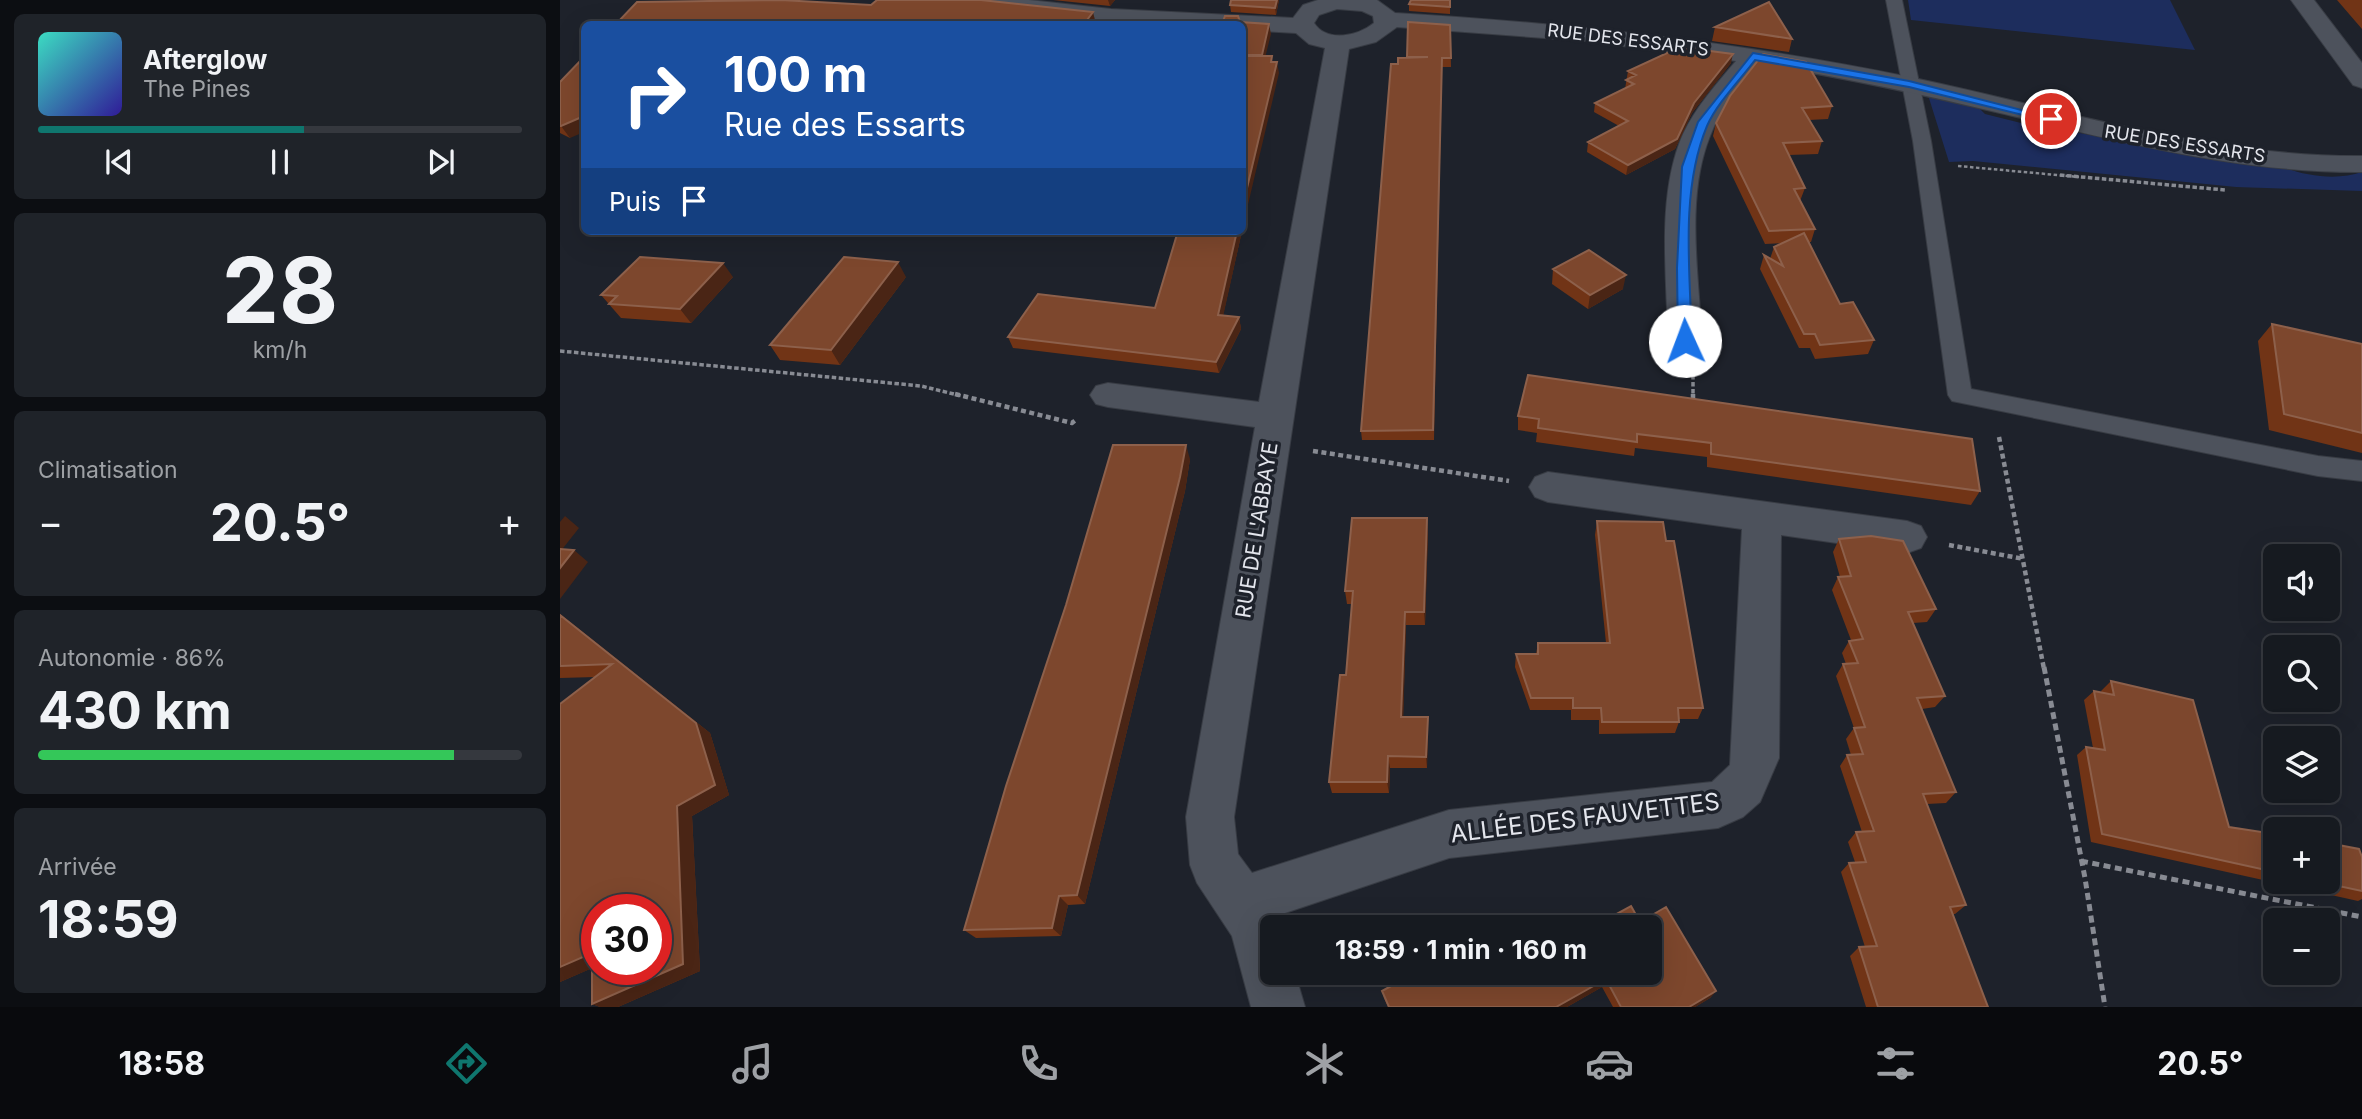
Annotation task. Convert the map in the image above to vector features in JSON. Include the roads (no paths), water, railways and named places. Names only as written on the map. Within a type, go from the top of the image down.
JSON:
[{"type":"street","points":[[968,0],[1019,7],[1194,21]]},
{"type":"street","points":[[2302,0],[2362,80]]},
{"type":"street","points":[[1246,23],[1303,26],[1315,36],[1338,41],[1373,35],[1384,28],[1387,19],[1384,13],[1373,5],[1341,2],[1311,10],[1304,16],[1303,26]]},
{"type":"street","points":[[1006,21],[1019,7]]},
{"type":"street","name":"RUE DES ESSARTS","points":[[1387,19],[1601,34],[1753,56],[1909,84],[2147,140],[2245,155],[2362,164]]},
{"type":"street","name":"RUE DE L'ABBAYE","points":[[1278,1007],[1256,929],[1242,902],[1215,865],[1210,839],[1210,817],[1308,208],[1338,41]]},
{"type":"street","points":[[1685,341],[1683,268],[1687,167],[1703,122],[1753,56]]},
{"type":"street","points":[[1108,396],[1273,431]]},
{"type":"street","points":[[1548,487],[1907,537]]},
{"type":"street","name":"ALLÉE DES FAUVETTES","points":[[1242,902],[1449,834],[1718,805],[1739,794],[1752,777],[1756,758],[1762,517]]},
{"type":"lane","points":[[1894,0],[1925,167],[1960,395],[2318,466],[2362,471]]}]
